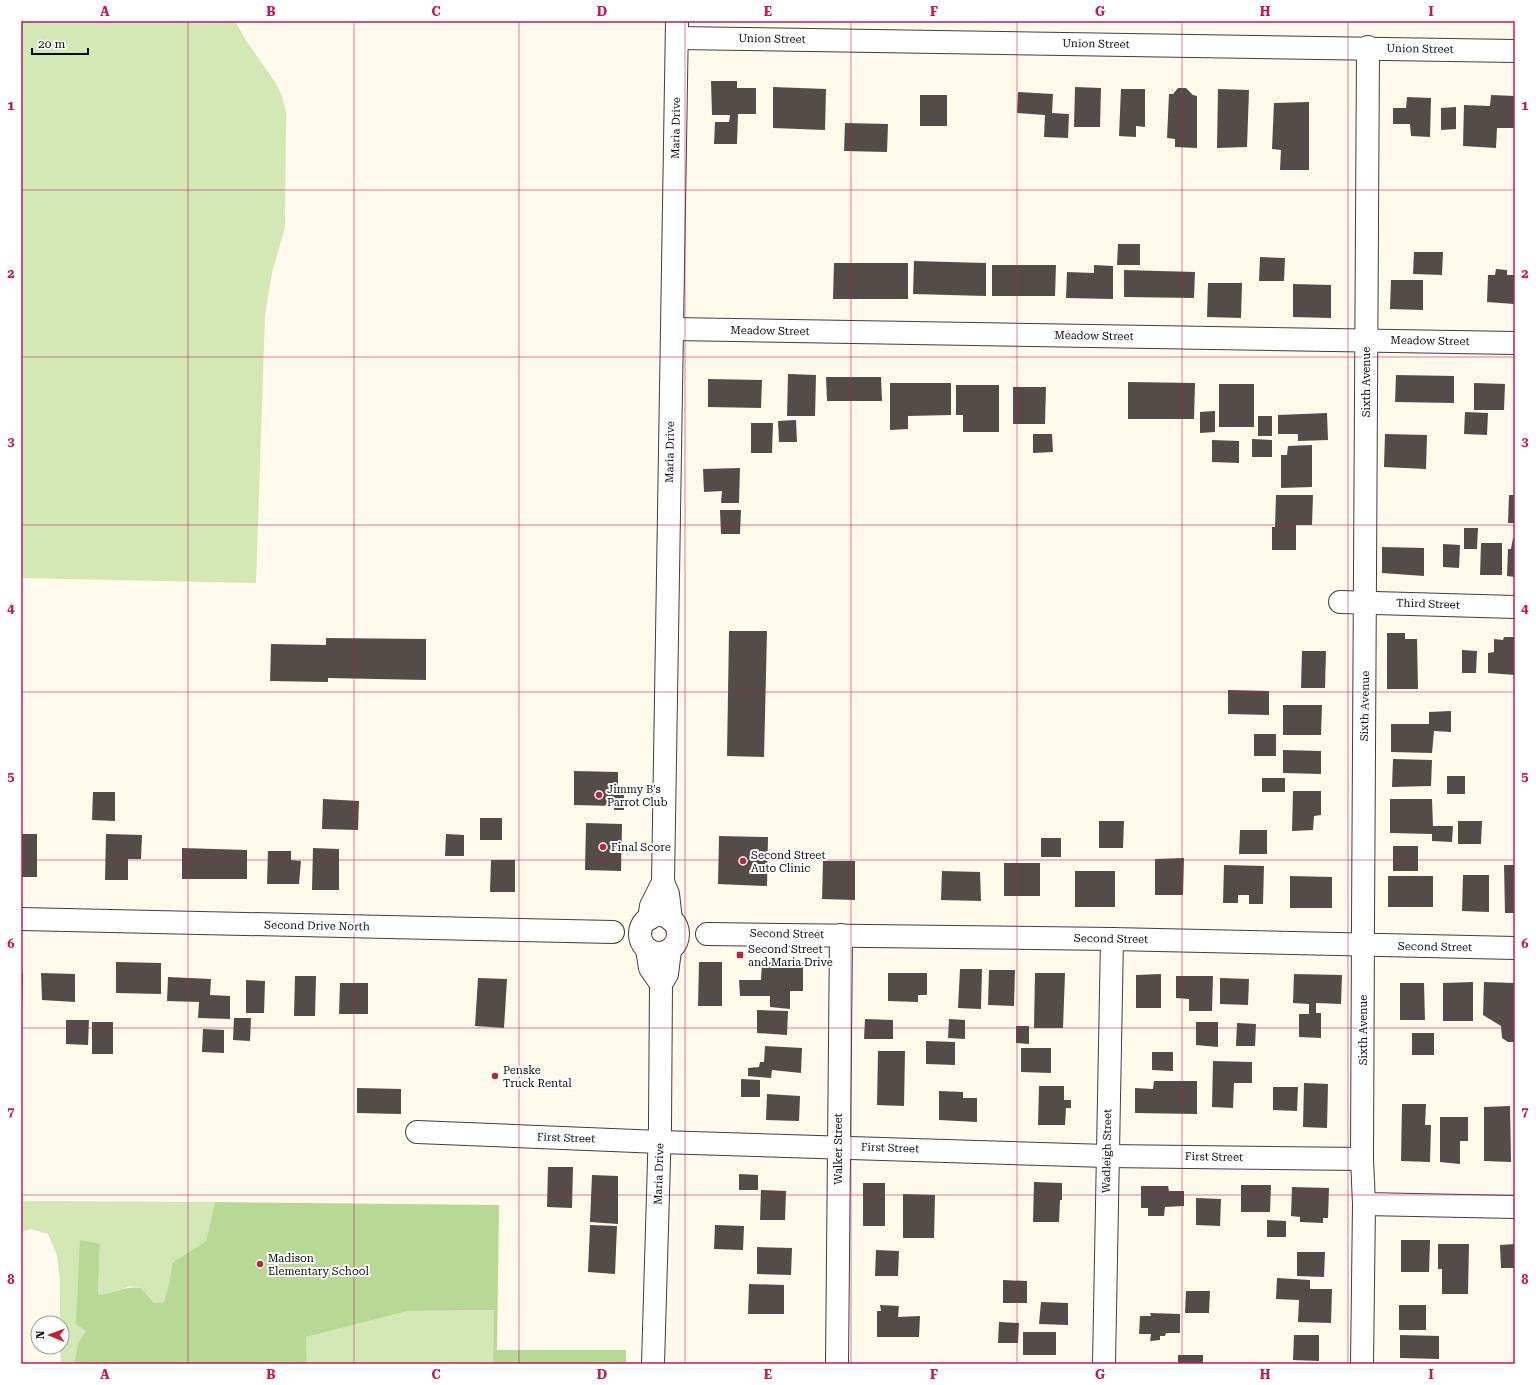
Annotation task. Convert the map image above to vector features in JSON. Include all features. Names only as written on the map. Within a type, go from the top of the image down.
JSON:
[{"type":"street","name":"Union Street","points":[[677,30],[1515,51]]},
{"type":"street","name":"Maria Drive","points":[[662,882],[673,329],[677,30]]},
{"type":"street","name":"Sixth Avenue","points":[[1362,1364],[1364,1204],[1362,1159],[1368,48]]},
{"type":"street","name":"Meadow Street","points":[[673,329],[1515,343]]},
{"type":"street","name":"Third Street","points":[[1340,602],[1515,607]]},
{"type":"street","points":[[662,882],[668,894],[673,922],[678,934],[677,940],[671,949],[668,974],[661,984],[650,968],[646,947],[641,938],[641,932],[647,921],[651,906],[662,882]]},
{"type":"street","points":[[657,916],[664,916],[673,922],[693,927],[707,934],[690,944],[658,954],[646,947],[624,941],[613,932],[624,924],[647,921],[657,916]]},
{"type":"street","name":"Second Drive North","points":[[21,919],[613,932]]},
{"type":"street","name":"Second Street","points":[[707,934],[1112,939],[1363,946],[1515,948]]},
{"type":"street","name":"Walker Street","points":[[837,1364],[841,935]]},
{"type":"street","name":"Wadleigh Street","points":[[1104,1364],[1112,939]]},
{"type":"street","name":"Maria Drive","points":[[653,1364],[660,1142],[661,984]]},
{"type":"street","name":"First Street","points":[[417,1132],[660,1142],[838,1146],[1107,1156],[1362,1159]]},
{"type":"street","points":[[1364,1204],[1515,1206]]},
{"type":"green space","points":[[21,21],[235,21],[245,39],[275,82],[282,96],[286,112],[285,227],[272,273],[265,315],[256,583],[21,578]]},
{"type":"green space","points":[[21,1201],[215,1202],[206,1241],[172,1263],[165,1302],[154,1303],[141,1288],[129,1286],[113,1294],[98,1296],[100,1244],[86,1331],[78,1343],[74,1364],[61,1364],[60,1355],[70,1355],[70,1315],[60,1315],[60,1282],[57,1255],[48,1234],[31,1229],[21,1232]]},
{"type":"green space","name":"Madison Elementary School","points":[[215,1202],[499,1205],[497,1350],[626,1350],[626,1364],[493,1364],[494,1310],[408,1311],[306,1337],[307,1364],[74,1364],[78,1343],[86,1331],[76,1324],[80,1240],[100,1244],[98,1295],[135,1287],[141,1288],[154,1303],[164,1302],[170,1280],[172,1263],[206,1241]]},
{"type":"green space","points":[[495,1310],[493,1364],[307,1364],[306,1337],[408,1311]]},
{"type":"building","points":[[711,81],[737,81],[737,88],[756,88],[756,114],[738,114],[737,144],[714,144],[715,122],[729,122],[730,115],[712,115]]},
{"type":"building","points":[[773,87],[826,89],[825,130],[773,128]]},
{"type":"building","points":[[1075,87],[1101,88],[1100,127],[1074,127]]},
{"type":"building","points":[[1178,88],[1186,88],[1193,95],[1197,96],[1197,148],[1175,147],[1175,139],[1167,138],[1169,94],[1173,94]]},
{"type":"building","points":[[1121,89],[1145,89],[1145,127],[1136,126],[1136,137],[1119,136]]},
{"type":"building","points":[[1218,89],[1249,90],[1247,147],[1217,148]]},
{"type":"building","points":[[1018,92],[1053,94],[1052,113],[1069,114],[1068,138],[1044,137],[1045,115],[1017,113]]},
{"type":"building","points":[[920,95],[947,95],[947,126],[920,126]]},
{"type":"building","points":[[1491,95],[1515,96],[1515,128],[1497,128],[1496,148],[1463,146],[1464,105],[1490,106]]},
{"type":"building","points":[[1407,97],[1431,98],[1430,137],[1411,136],[1410,124],[1393,124],[1393,108],[1406,108]]},
{"type":"building","points":[[1309,102],[1309,170],[1280,170],[1281,150],[1272,149],[1274,103]]},
{"type":"building","points":[[1456,107],[1456,129],[1441,130],[1441,108]]},
{"type":"building","points":[[845,123],[888,124],[887,152],[844,151]]},
{"type":"building","points":[[1118,244],[1140,244],[1140,265],[1117,265]]},
{"type":"building","points":[[1414,252],[1443,252],[1442,275],[1413,274]]},
{"type":"building","points":[[1260,257],[1285,258],[1284,281],[1259,281]]},
{"type":"building","points":[[914,261],[986,263],[986,296],[913,294]]},
{"type":"building","points":[[834,263],[908,263],[908,299],[833,299]]},
{"type":"building","points":[[992,265],[1056,265],[1055,296],[992,296]]},
{"type":"building","points":[[1094,265],[1113,266],[1113,299],[1066,298],[1067,272],[1094,273]]},
{"type":"building","points":[[1496,269],[1507,270],[1507,275],[1514,275],[1514,304],[1487,302],[1488,275],[1495,275]]},
{"type":"building","points":[[1124,270],[1195,272],[1194,298],[1124,297]]},
{"type":"building","points":[[1391,280],[1423,280],[1423,310],[1390,309]]},
{"type":"building","points":[[1208,283],[1242,283],[1241,318],[1207,317]]},
{"type":"building","points":[[1293,284],[1331,285],[1331,318],[1293,317]]},
{"type":"building","points":[[788,374],[816,375],[815,416],[787,416]]},
{"type":"building","points":[[1396,375],[1454,376],[1454,403],[1395,402]]},
{"type":"building","points":[[826,377],[881,377],[882,401],[827,401]]},
{"type":"building","points":[[708,379],[762,380],[761,408],[708,407]]},
{"type":"building","points":[[1128,382],[1195,383],[1194,419],[1128,419]]},
{"type":"building","points":[[890,383],[951,383],[951,415],[908,416],[908,429],[890,430]]},
{"type":"building","points":[[1474,383],[1505,384],[1504,410],[1474,410]]},
{"type":"building","points":[[1219,384],[1254,384],[1254,427],[1219,427]]},
{"type":"building","points":[[956,385],[999,385],[999,432],[963,432],[963,415],[956,415]]},
{"type":"building","points":[[1013,387],[1046,387],[1045,424],[1013,424]]},
{"type":"building","points":[[1215,411],[1215,432],[1200,433],[1200,412]]},
{"type":"building","points":[[1465,412],[1488,413],[1487,435],[1464,434]]},
{"type":"building","points":[[1327,413],[1328,440],[1298,441],[1298,434],[1278,434],[1278,415]]},
{"type":"building","points":[[1258,416],[1272,416],[1272,436],[1258,436]]},
{"type":"building","points":[[796,420],[797,442],[779,442],[778,421]]},
{"type":"building","points":[[751,423],[773,423],[772,453],[751,453]]},
{"type":"building","points":[[1033,434],[1052,434],[1053,452],[1033,453]]},
{"type":"building","points":[[1385,434],[1427,435],[1426,469],[1384,467]]},
{"type":"building","points":[[1252,439],[1272,440],[1272,457],[1252,457]]},
{"type":"building","points":[[1212,440],[1239,441],[1239,463],[1212,462]]},
{"type":"building","points":[[1312,445],[1312,487],[1281,488],[1281,455],[1287,455],[1288,446]]},
{"type":"building","points":[[740,468],[739,503],[721,503],[722,491],[704,492],[703,469]]},
{"type":"building","points":[[1276,495],[1313,495],[1312,525],[1296,525],[1296,550],[1272,550],[1272,527],[1275,527]]},
{"type":"building","points":[[1509,495],[1515,495],[1515,523],[1508,523]]},
{"type":"building","points":[[720,510],[741,510],[740,534],[721,534]]},
{"type":"building","points":[[1464,528],[1478,528],[1477,549],[1464,549]]},
{"type":"building","points":[[1513,538],[1515,538],[1515,577],[1507,576],[1508,549],[1511,549]]},
{"type":"building","points":[[1481,543],[1502,543],[1502,575],[1480,575]]},
{"type":"building","points":[[1443,544],[1460,545],[1459,568],[1443,567]]},
{"type":"building","points":[[1382,547],[1424,548],[1424,576],[1382,573]]},
{"type":"building","points":[[729,631],[767,631],[764,757],[727,756]]},
{"type":"building","points":[[1387,633],[1405,633],[1405,639],[1417,639],[1418,689],[1387,689]]},
{"type":"building","points":[[1504,637],[1515,637],[1515,675],[1488,673],[1488,653],[1494,652],[1494,639],[1503,640]]},
{"type":"building","points":[[326,638],[426,639],[426,680],[328,678],[328,682],[270,681],[271,644],[326,645]]},
{"type":"building","points":[[1462,650],[1477,651],[1476,673],[1462,673]]},
{"type":"building","points":[[1302,651],[1326,651],[1325,688],[1301,688]]},
{"type":"building","points":[[1228,690],[1269,691],[1269,715],[1228,714]]},
{"type":"building","points":[[1283,705],[1322,705],[1321,735],[1283,735]]},
{"type":"building","points":[[1451,711],[1451,732],[1434,731],[1432,753],[1391,752],[1391,724],[1429,724],[1429,712]]},
{"type":"building","points":[[1254,734],[1276,734],[1276,756],[1254,756]]},
{"type":"building","points":[[1283,750],[1321,751],[1321,774],[1283,773]]},
{"type":"building","points":[[1393,759],[1432,760],[1431,786],[1392,787]]},
{"type":"building","name":"Jimmy B's Parrot Club","points":[[574,771],[618,772],[618,786],[624,785],[624,810],[614,810],[614,806],[574,805]]},
{"type":"building","points":[[1447,776],[1465,776],[1465,794],[1447,794]]},
{"type":"building","points":[[1262,778],[1285,778],[1285,792],[1262,792]]},
{"type":"building","points":[[1293,791],[1321,791],[1321,815],[1314,816],[1313,830],[1292,831]]},
{"type":"building","points":[[93,792],[115,792],[115,821],[92,820]]},
{"type":"building","points":[[323,799],[359,801],[358,830],[322,829]]},
{"type":"building","points":[[1390,799],[1432,799],[1433,826],[1453,826],[1452,842],[1432,841],[1432,834],[1390,833]]},
{"type":"building","points":[[480,818],[502,818],[502,840],[480,840]]},
{"type":"building","points":[[1099,821],[1124,821],[1123,848],[1099,848]]},
{"type":"building","points":[[1458,821],[1482,821],[1481,844],[1458,844]]},
{"type":"building","name":"Final Score","points":[[586,823],[622,824],[621,871],[585,870]]},
{"type":"building","points":[[1240,830],[1267,830],[1267,854],[1239,854]]},
{"type":"building","points":[[21,834],[37,834],[37,877],[21,877]]},
{"type":"building","points":[[106,834],[142,835],[141,859],[128,859],[128,880],[105,880]]},
{"type":"building","points":[[446,834],[464,835],[464,856],[445,856]]},
{"type":"building","name":"Second Street Auto Clinic","points":[[719,836],[768,837],[767,886],[718,884]]},
{"type":"building","points":[[1041,838],[1061,838],[1061,857],[1041,857]]},
{"type":"building","points":[[1393,846],[1418,846],[1418,871],[1393,871]]},
{"type":"building","points":[[182,848],[247,850],[247,879],[182,879]]},
{"type":"building","points":[[313,848],[339,849],[339,890],[312,890]]},
{"type":"building","points":[[268,851],[291,851],[291,860],[301,861],[299,884],[267,884]]},
{"type":"building","points":[[1184,858],[1183,895],[1155,895],[1155,859]]},
{"type":"building","points":[[491,860],[515,860],[515,892],[490,892]]},
{"type":"building","points":[[823,861],[855,861],[855,900],[822,899]]},
{"type":"building","points":[[1004,863],[1040,863],[1040,896],[1004,896]]},
{"type":"building","points":[[1224,865],[1264,866],[1263,904],[1249,904],[1249,895],[1238,895],[1238,903],[1223,903]]},
{"type":"building","points":[[1504,865],[1515,865],[1515,913],[1505,913]]},
{"type":"building","points":[[942,871],[980,872],[981,901],[941,900]]},
{"type":"building","points":[[1075,871],[1115,871],[1115,907],[1075,907]]},
{"type":"building","points":[[1463,875],[1489,875],[1489,912],[1462,911]]},
{"type":"building","points":[[1290,876],[1332,877],[1332,908],[1290,908]]},
{"type":"building","points":[[1388,876],[1433,876],[1433,907],[1388,907]]},
{"type":"building","points":[[116,962],[161,963],[161,994],[116,993]]},
{"type":"building","points":[[699,962],[722,962],[722,1006],[698,1006]]},
{"type":"building","points":[[762,962],[803,963],[803,991],[790,991],[790,1009],[770,1007],[770,996],[740,996],[739,980],[761,980]]},
{"type":"building","points":[[960,969],[982,969],[981,1009],[958,1008]]},
{"type":"building","points":[[989,970],[1015,970],[1014,1006],[988,1005]]},
{"type":"building","points":[[41,973],[75,974],[75,1002],[42,1000]]},
{"type":"building","points":[[888,973],[927,973],[927,995],[918,995],[918,1002],[888,1001]]},
{"type":"building","points":[[1035,973],[1065,973],[1063,1028],[1034,1028]]},
{"type":"building","points":[[21,974],[23,974],[22,1004],[21,1004]]},
{"type":"building","points":[[1161,974],[1161,1008],[1136,1008],[1136,975]]},
{"type":"building","points":[[1294,974],[1342,975],[1341,1004],[1316,1003],[1316,1013],[1321,1013],[1321,1038],[1299,1037],[1299,1014],[1309,1014],[1309,1004],[1293,1003]]},
{"type":"building","points":[[295,976],[316,976],[315,1016],[294,1016]]},
{"type":"building","points":[[1176,976],[1213,976],[1212,1011],[1189,1011],[1189,999],[1176,998]]},
{"type":"building","points":[[168,977],[211,979],[210,995],[230,996],[230,1019],[198,1018],[199,1002],[167,1001]]},
{"type":"building","points":[[478,978],[507,979],[504,1028],[475,1026]]},
{"type":"building","points":[[1220,978],[1249,979],[1248,1005],[1220,1004]]},
{"type":"building","points":[[246,980],[265,981],[264,1013],[246,1013]]},
{"type":"building","points":[[1473,982],[1473,1021],[1443,1021],[1443,983]]},
{"type":"building","points":[[1484,982],[1515,983],[1515,1042],[1508,1042],[1502,1038],[1501,1026],[1483,1015]]},
{"type":"building","points":[[340,983],[368,983],[368,1014],[339,1014]]},
{"type":"building","points":[[1400,983],[1424,983],[1425,1020],[1400,1020]]},
{"type":"building","points":[[757,1010],[788,1011],[787,1035],[757,1033]]},
{"type":"building","points":[[234,1018],[251,1018],[250,1041],[233,1040]]},
{"type":"building","points":[[865,1019],[893,1020],[893,1039],[864,1039]]},
{"type":"building","points":[[949,1019],[965,1020],[965,1039],[948,1038]]},
{"type":"building","points":[[66,1020],[89,1020],[88,1045],[66,1044]]},
{"type":"building","points":[[92,1022],[113,1022],[113,1054],[92,1054]]},
{"type":"building","points":[[1196,1022],[1218,1022],[1218,1047],[1196,1045]]},
{"type":"building","points":[[1237,1023],[1256,1024],[1255,1046],[1236,1046]]},
{"type":"building","points":[[1016,1026],[1029,1026],[1029,1044],[1016,1043]]},
{"type":"building","points":[[203,1029],[224,1030],[224,1053],[202,1052]]},
{"type":"building","points":[[1412,1033],[1434,1033],[1434,1055],[1412,1055]]},
{"type":"building","points":[[926,1041],[955,1042],[955,1065],[926,1064]]},
{"type":"building","points":[[765,1046],[802,1048],[801,1073],[772,1070],[771,1078],[748,1076],[748,1068],[759,1067],[760,1062],[764,1062]]},
{"type":"building","points":[[1021,1048],[1051,1048],[1051,1073],[1021,1072]]},
{"type":"building","points":[[878,1051],[905,1051],[904,1106],[877,1105]]},
{"type":"building","points":[[1152,1052],[1173,1052],[1173,1071],[1152,1070]]},
{"type":"building","points":[[1213,1061],[1252,1062],[1252,1083],[1234,1083],[1233,1108],[1212,1107]]},
{"type":"building","points":[[741,1079],[760,1080],[760,1097],[741,1097]]},
{"type":"building","points":[[1154,1081],[1197,1081],[1197,1114],[1135,1113],[1135,1088],[1153,1089]]},
{"type":"building","points":[[1304,1083],[1328,1084],[1327,1128],[1303,1127]]},
{"type":"building","points":[[1039,1086],[1064,1086],[1064,1100],[1071,1100],[1071,1108],[1066,1108],[1065,1125],[1038,1125]]},
{"type":"building","points":[[1273,1087],[1298,1087],[1297,1111],[1273,1110]]},
{"type":"building","points":[[357,1088],[401,1089],[401,1114],[357,1113]]},
{"type":"building","points":[[939,1091],[963,1092],[963,1098],[977,1098],[977,1122],[939,1120]]},
{"type":"building","points":[[767,1094],[800,1096],[799,1121],[766,1120]]},
{"type":"building","points":[[1402,1104],[1426,1104],[1425,1125],[1431,1125],[1430,1162],[1401,1161]]},
{"type":"building","points":[[1510,1106],[1511,1162],[1484,1161],[1484,1107]]},
{"type":"building","points":[[1440,1117],[1468,1117],[1468,1141],[1460,1141],[1460,1164],[1440,1162]]},
{"type":"building","points":[[548,1167],[573,1167],[572,1208],[547,1207]]},
{"type":"building","points":[[739,1174],[758,1175],[758,1190],[739,1190]]},
{"type":"building","points":[[592,1175],[618,1176],[618,1224],[590,1222]]},
{"type":"building","points":[[1034,1182],[1062,1183],[1062,1200],[1060,1200],[1059,1222],[1033,1222]]},
{"type":"building","points":[[863,1183],[885,1183],[885,1226],[863,1226]]},
{"type":"building","points":[[1241,1185],[1271,1185],[1270,1212],[1241,1212]]},
{"type":"building","points":[[1141,1186],[1168,1186],[1169,1191],[1184,1191],[1184,1206],[1165,1207],[1164,1216],[1148,1216],[1148,1208],[1141,1208]]},
{"type":"building","points":[[1292,1187],[1329,1188],[1328,1218],[1323,1218],[1323,1223],[1300,1222],[1300,1217],[1291,1216]]},
{"type":"building","points":[[761,1190],[786,1191],[785,1220],[760,1220]]},
{"type":"building","points":[[903,1194],[935,1195],[934,1238],[903,1238]]},
{"type":"building","points":[[1196,1198],[1221,1199],[1220,1226],[1196,1225]]},
{"type":"building","points":[[1267,1220],[1286,1221],[1286,1237],[1267,1237]]},
{"type":"building","points":[[590,1225],[617,1226],[615,1274],[588,1272]]},
{"type":"building","points":[[715,1225],[744,1226],[743,1250],[714,1249]]},
{"type":"building","points":[[1401,1240],[1430,1240],[1429,1272],[1401,1272]]},
{"type":"building","points":[[1438,1244],[1469,1244],[1468,1294],[1442,1294],[1442,1269],[1438,1269]]},
{"type":"building","points":[[1515,1244],[1515,1268],[1501,1268],[1500,1245]]},
{"type":"building","points":[[757,1247],[792,1248],[791,1275],[757,1274]]},
{"type":"building","points":[[876,1250],[899,1251],[898,1276],[875,1276]]},
{"type":"building","points":[[1297,1252],[1325,1252],[1324,1277],[1297,1276]]},
{"type":"building","points":[[1277,1278],[1310,1280],[1310,1289],[1332,1289],[1331,1323],[1298,1322],[1299,1300],[1276,1299]]},
{"type":"building","points":[[1003,1280],[1027,1281],[1027,1303],[1003,1303]]},
{"type":"building","points":[[749,1284],[784,1285],[784,1314],[748,1314]]},
{"type":"building","points":[[1186,1291],[1210,1291],[1209,1313],[1185,1313]]},
{"type":"building","points":[[1041,1302],[1068,1303],[1068,1325],[1039,1324]]},
{"type":"building","points":[[880,1305],[899,1306],[898,1317],[920,1316],[919,1337],[877,1337],[877,1311],[881,1311]]},
{"type":"building","points":[[1399,1305],[1426,1305],[1426,1330],[1399,1330]]},
{"type":"building","points":[[1150,1313],[1180,1314],[1180,1333],[1166,1333],[1165,1336],[1160,1336],[1160,1340],[1150,1341],[1151,1334],[1139,1334],[1140,1316],[1151,1316]]},
{"type":"building","points":[[999,1322],[1019,1323],[1018,1343],[998,1343]]},
{"type":"building","points":[[1023,1332],[1056,1332],[1056,1355],[1023,1355]]},
{"type":"building","points":[[1294,1335],[1319,1335],[1319,1361],[1293,1360]]},
{"type":"building","points":[[1400,1335],[1439,1336],[1439,1359],[1400,1358]]},
{"type":"building","points":[[1178,1355],[1203,1355],[1203,1364],[1178,1364]]},
{"type":"place","name":"Jimmy B's Parrot Club","points":[[599,795]]},
{"type":"place","name":"Final Score","points":[[603,847]]},
{"type":"place","name":"Second Street Auto Clinic","points":[[743,861]]},
{"type":"place","name":"Second Street and Maria Drive","points":[[740,955]]},
{"type":"place","name":"Penske Truck Rental","points":[[495,1076]]},
{"type":"place","name":"Madison Elementary School","points":[[260,1264]]}]
